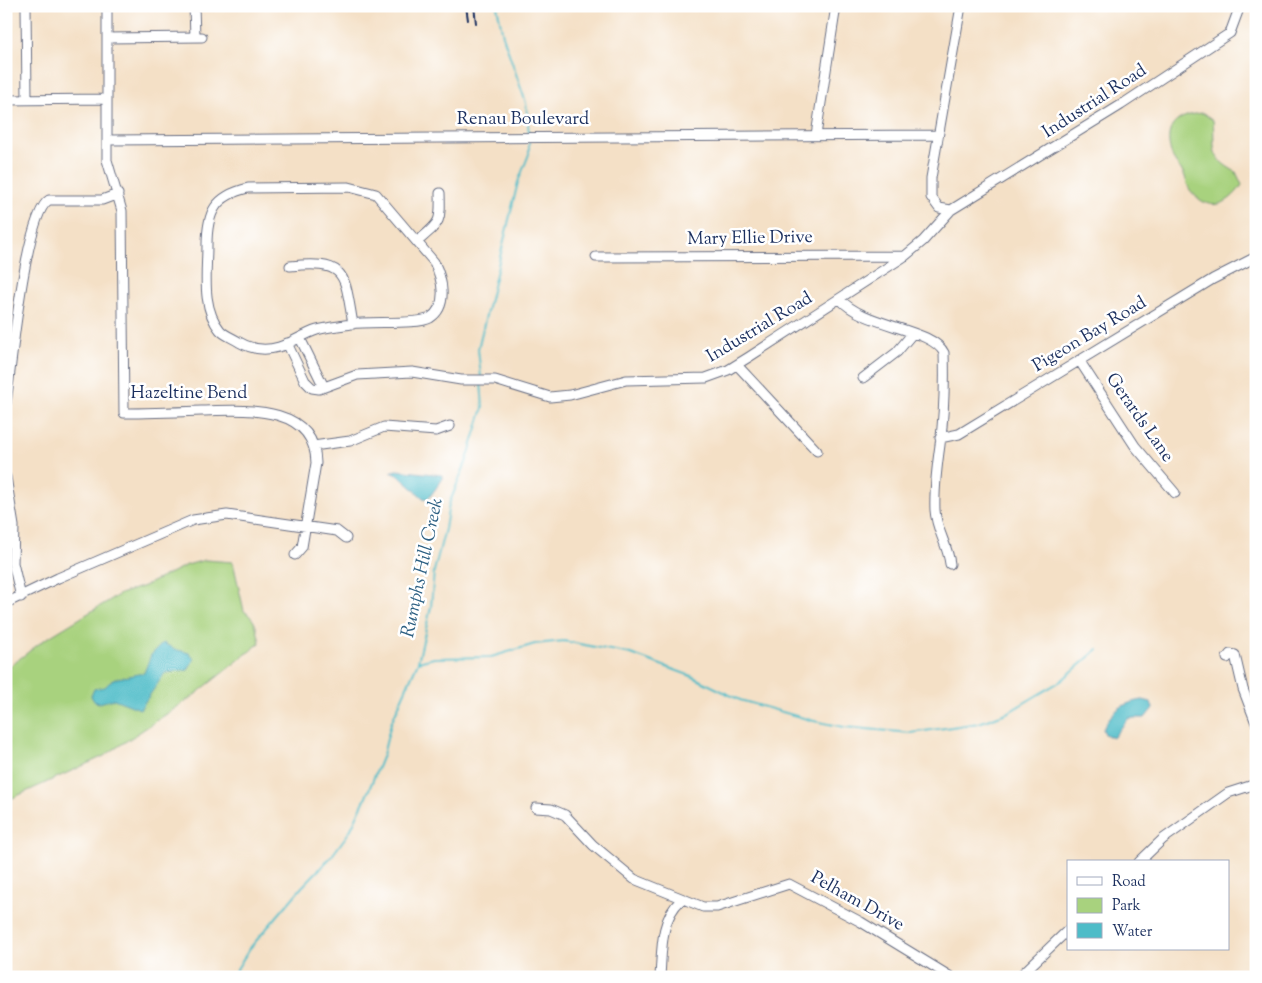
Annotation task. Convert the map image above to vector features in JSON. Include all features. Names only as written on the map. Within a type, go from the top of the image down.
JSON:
[{"type":"street","points":[[26,6],[27,99]]},
{"type":"street","name":"Hazeltine Bend","points":[[107,6],[106,100],[108,166],[122,211],[124,413],[259,410],[285,418],[297,425],[313,446]]},
{"type":"street","points":[[107,38],[198,37],[194,6]]},
{"type":"street","points":[[816,135],[836,6]]},
{"type":"street","points":[[951,210],[939,208],[930,196],[938,135],[961,6]]},
{"type":"street","name":"Industrial Road","points":[[324,387],[357,375],[412,372],[461,380],[494,380],[550,397],[626,380],[706,378],[736,365],[840,299],[905,256],[923,241],[951,210],[1106,115],[1230,33],[1240,6]]},
{"type":"street","points":[[6,100],[106,100]]},
{"type":"street","name":"Renau Boulevard","points":[[108,140],[519,136],[938,135]]},
{"type":"street","points":[[248,188],[362,189],[376,194],[434,262],[440,274],[441,303],[431,317],[419,322],[385,321],[353,324],[316,330],[278,347],[261,350],[245,346],[220,331],[209,312],[207,236],[210,214],[219,200],[234,191],[248,188]]},
{"type":"street","points":[[417,242],[438,224],[440,218],[440,193]]},
{"type":"street","points":[[6,403],[25,263],[39,209],[49,200],[102,200],[118,194]]},
{"type":"street","name":"Mary Ellie Drive","points":[[596,257],[905,256]]},
{"type":"street","name":"Pigeon Bay Road","points":[[940,438],[959,434],[1213,279],[1256,257]]},
{"type":"street","points":[[290,266],[318,263],[338,272],[345,281],[353,324]]},
{"type":"street","points":[[840,299],[860,315],[936,343],[944,352],[935,513],[940,536],[949,553],[950,564]]},
{"type":"street","points":[[863,378],[898,352],[913,333]]},
{"type":"street","points":[[287,343],[309,386],[319,389],[324,387],[300,338]]},
{"type":"street","name":"Gerards Lane","points":[[1079,360],[1135,446],[1175,493]]},
{"type":"street","points":[[736,365],[817,451]]},
{"type":"street","points":[[295,555],[302,547],[306,526],[316,463],[313,446],[350,441],[384,427],[436,431],[450,426]]},
{"type":"street","points":[[6,477],[14,526],[13,563],[21,597]]},
{"type":"street","points":[[6,603],[58,578],[193,520],[227,515],[338,531],[346,538]]},
{"type":"street","points":[[1227,658],[1230,654],[1235,655],[1243,689],[1256,722]]},
{"type":"street","points":[[1141,860],[1163,838],[1228,793],[1256,784]]},
{"type":"street","name":"Pelham Drive","points":[[536,808],[551,809],[566,815],[593,845],[634,879],[681,900],[703,907],[717,908],[789,884],[882,934],[951,977]]},
{"type":"street","points":[[660,977],[662,941],[671,909],[681,900]]},
{"type":"street","points":[[1019,977],[1067,931]]},
{"type":"green space","points":[[1203,113],[1213,120],[1214,145],[1217,156],[1236,172],[1242,185],[1230,198],[1217,204],[1204,202],[1190,190],[1183,172],[1173,158],[1169,146],[1170,130],[1174,124],[1185,116]]},
{"type":"green space","points":[[205,560],[233,562],[244,611],[254,621],[260,643],[192,697],[104,756],[6,801],[6,669],[44,640],[120,594],[144,586],[187,565]]},
{"type":"water","points":[[396,470],[442,475],[442,480],[428,499],[423,498],[398,475],[390,472]]},
{"type":"water","points":[[163,643],[174,649],[189,653],[194,659],[188,670],[165,673],[140,709],[114,699],[99,703],[94,701],[91,696],[94,689],[105,687],[113,679],[144,673],[151,655]]},
{"type":"water","points":[[1143,700],[1151,702],[1153,708],[1145,718],[1129,718],[1113,738],[1105,734],[1103,729],[1114,712],[1124,705]]},
{"type":"waterway","name":"Rumphs Hill Creek","points":[[497,6],[503,36],[526,103],[529,134]]},
{"type":"waterway","name":"Rumphs Hill Creek","points":[[481,377],[478,349],[518,182],[529,154],[529,142]]},
{"type":"waterway","name":"Rumphs Hill Creek","points":[[232,977],[250,948],[302,887],[331,857],[350,831],[366,797],[383,755],[391,723],[418,662],[431,607],[434,571],[445,529],[449,504],[467,460],[483,408],[481,382]]},
{"type":"waterway","points":[[418,662],[434,658],[491,657],[535,644],[564,641],[631,654],[691,676],[740,700],[814,721],[844,727],[911,733],[979,723],[1009,712],[1061,681],[1098,649]]},
{"type":"railway","points":[[466,6],[468,20]]},
{"type":"railway","points":[[474,6],[476,23]]}]
